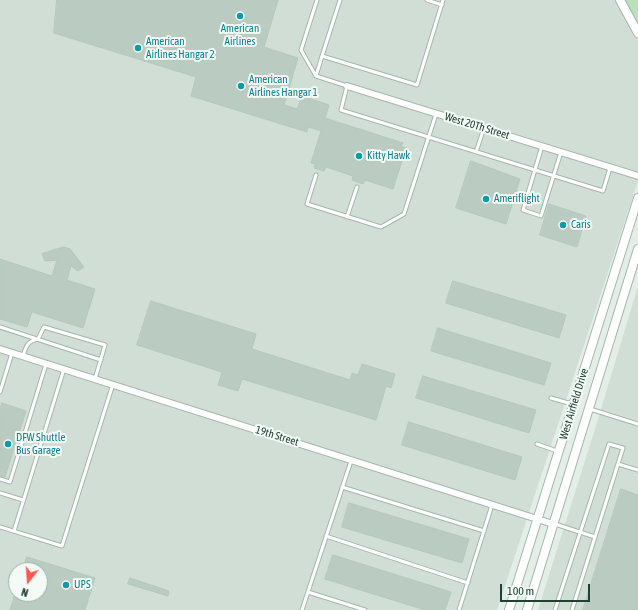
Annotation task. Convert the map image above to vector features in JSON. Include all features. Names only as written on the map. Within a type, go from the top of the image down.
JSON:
[{"type":"street","points":[[620,0],[638,33]]},
{"type":"street","name":"West 20Th Street","points":[[347,86],[638,176]]},
{"type":"street","name":"West Airfield Drive","points":[[509,610],[638,198]]},
{"type":"street","name":"West Airfield Drive","points":[[527,610],[588,409],[637,255]]},
{"type":"street","name":"19th Street","points":[[0,349],[553,524]]},
{"type":"street","points":[[574,404],[588,409]]},
{"type":"lane","points":[[316,76],[301,50],[317,0]]},
{"type":"lane","points":[[316,76],[340,0]]},
{"type":"lane","points":[[427,0],[442,4]]},
{"type":"lane","points":[[322,56],[417,85],[443,0]]},
{"type":"lane","name":"West 20Th Street","points":[[316,76],[347,86]]},
{"type":"lane","points":[[347,86],[341,110],[603,191],[610,168]]},
{"type":"lane","points":[[316,175],[307,204],[381,227],[404,214],[436,114]]},
{"type":"lane","points":[[476,152],[484,128]]},
{"type":"lane","points":[[542,146],[523,210],[541,216],[560,152]]},
{"type":"lane","points":[[347,217],[357,187]]},
{"type":"lane","points":[[0,327],[101,360]]},
{"type":"lane","points":[[38,339],[44,327],[105,345],[95,379]]},
{"type":"lane","points":[[22,356],[31,340],[38,339]]},
{"type":"lane","points":[[0,392],[12,353]]},
{"type":"lane","points":[[0,479],[10,482],[46,364]]},
{"type":"lane","points":[[14,531],[64,369]]},
{"type":"lane","points":[[0,527],[62,546],[113,384]]},
{"type":"lane","points":[[551,398],[574,404]]},
{"type":"lane","points":[[588,409],[638,424]]},
{"type":"lane","points":[[537,444],[559,451]]},
{"type":"lane","points":[[555,610],[608,444],[623,448],[572,610]]},
{"type":"lane","points":[[302,610],[351,459]]},
{"type":"lane","points":[[618,464],[638,470]]},
{"type":"lane","points":[[342,487],[484,531]]},
{"type":"lane","points":[[0,493],[23,500]]},
{"type":"lane","points":[[459,610],[492,504]]},
{"type":"lane","points":[[553,524],[595,537]]},
{"type":"lane","points":[[326,536],[468,583]]},
{"type":"lane","points":[[308,592],[365,610]]},
{"type":"shaded area","points":[[0,0],[638,0],[638,181],[497,610],[0,610]]},
{"type":"shaded area","points":[[638,286],[638,610],[538,610],[595,429]]},
{"type":"green space","points":[[624,0],[638,0],[638,27]]},
{"type":"building","points":[[57,0],[278,0],[264,47],[298,58],[284,105],[297,109],[302,96],[329,105],[325,118],[403,143],[401,147],[406,148],[393,189],[365,180],[363,184],[352,180],[353,176],[326,167],[324,171],[314,168],[315,164],[311,163],[321,131],[308,127],[307,132],[191,96],[196,77],[54,33]]},
{"type":"building","name":"Ameriflight","points":[[471,161],[520,179],[506,224],[456,208]]},
{"type":"building","name":"Caris","points":[[549,204],[586,216],[577,247],[540,235]]},
{"type":"building","points":[[64,247],[70,249],[84,267],[78,271],[71,266],[67,280],[95,289],[83,328],[32,312],[27,327],[0,319],[0,259],[52,276],[57,260],[45,261],[42,254]]},
{"type":"building","points":[[453,281],[566,315],[559,338],[446,303]]},
{"type":"building","points":[[151,301],[256,334],[252,349],[350,380],[352,373],[358,375],[362,364],[395,374],[391,388],[386,386],[376,420],[242,379],[238,391],[218,385],[222,372],[137,345]]},
{"type":"building","points":[[438,328],[551,363],[544,385],[431,351]]},
{"type":"building","points":[[423,376],[536,410],[529,433],[416,398]]},
{"type":"building","name":"DFW Shuttle Bus Garage","points":[[2,403],[26,411],[5,477],[0,476],[0,410]]},
{"type":"building","points":[[409,422],[522,457],[515,480],[402,445]]},
{"type":"building","points":[[621,489],[638,495],[638,610],[583,610]]},
{"type":"building","points":[[349,503],[469,539],[462,563],[342,527]]},
{"type":"building","points":[[333,555],[451,592],[445,610],[425,610],[325,579]]},
{"type":"building","name":"UPS","points":[[27,557],[43,562],[25,562]]},
{"type":"building","name":"UPS","points":[[48,563],[95,578],[85,610],[10,610],[12,602],[48,602]]},
{"type":"building","points":[[130,578],[169,591],[168,596],[128,584]]},
{"type":"place","name":"American Airlines","points":[[240,16]]},
{"type":"place","name":"American Airlines Hangar 2","points":[[138,48]]},
{"type":"place","name":"American Airlines Hangar 1","points":[[241,86]]},
{"type":"place","name":"Kitty Hawk","points":[[359,156]]},
{"type":"place","name":"Ameriflight","points":[[486,199]]},
{"type":"place","name":"Caris","points":[[563,225]]},
{"type":"place","name":"DFW Shuttle Bus Garage","points":[[8,444]]},
{"type":"place","name":"UPS","points":[[66,585]]}]
